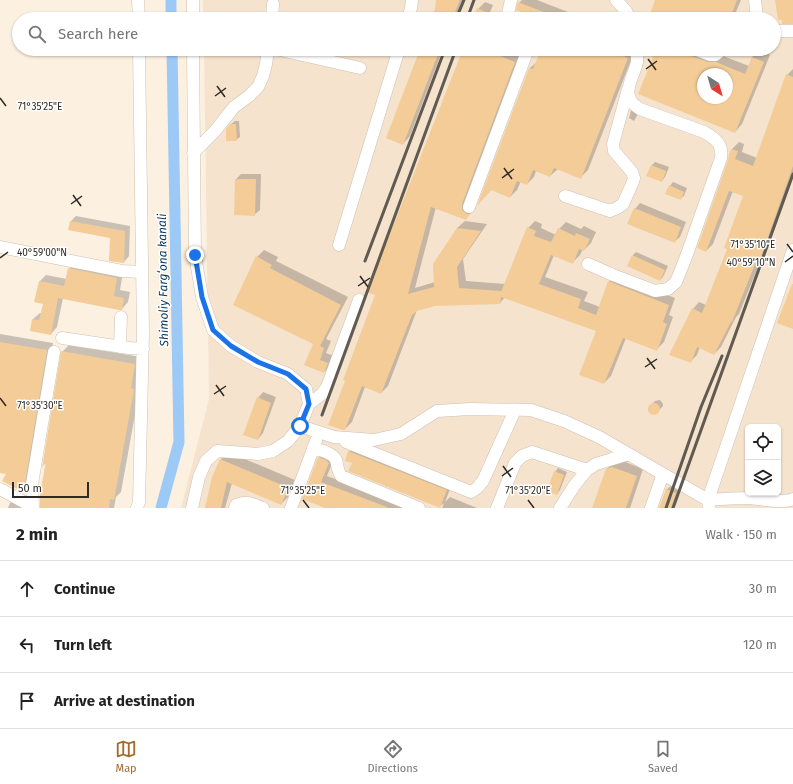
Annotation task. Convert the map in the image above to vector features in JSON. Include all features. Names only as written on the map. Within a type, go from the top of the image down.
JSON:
[{"type":"street","points":[[138,0],[139,12]]},
{"type":"street","points":[[193,0],[193,12]]},
{"type":"street","points":[[410,12],[412,0]]},
{"type":"street","points":[[509,12],[511,0]]},
{"type":"street","points":[[616,0],[626,12]]},
{"type":"street","points":[[755,0],[756,12]]},
{"type":"street","points":[[272,12],[273,4]]},
{"type":"street","points":[[781,31],[793,31]]},
{"type":"street","points":[[137,508],[139,502],[143,349],[139,56]]},
{"type":"street","points":[[193,56],[195,255],[202,297],[213,330],[231,346],[258,362],[288,374],[306,389],[309,404]]},
{"type":"street","points":[[193,153],[215,131],[234,107],[258,87],[263,76],[267,56]]},
{"type":"street","points":[[307,56],[360,68]]},
{"type":"street","points":[[339,245],[396,56]]},
{"type":"street","points":[[469,207],[526,56]]},
{"type":"street","points":[[565,196],[610,211],[622,204],[634,178],[632,172],[614,151],[612,144],[628,86],[637,61],[637,56]]},
{"type":"street","points":[[588,264],[656,291],[668,289],[676,282],[721,158],[722,152],[720,144],[714,137],[640,109],[635,106],[629,98],[628,86]]},
{"type":"street","points":[[0,247],[122,271],[142,272]]},
{"type":"street","points":[[708,504],[793,250]]},
{"type":"street","points":[[192,508],[199,477],[206,461],[216,451],[258,454],[273,451],[288,442],[300,426],[309,404],[322,394],[327,387],[359,300]]},
{"type":"street","points":[[120,347],[121,317]]},
{"type":"street","points":[[62,338],[143,349]]},
{"type":"street","points":[[33,508],[32,484],[54,352]]},
{"type":"street","points":[[334,437],[374,440],[401,434],[437,411],[470,409],[532,410],[564,421],[599,437],[663,474],[708,504],[748,498],[783,502],[793,499]]},
{"type":"street","points":[[300,426],[334,437],[471,492],[477,488],[483,480],[515,410]]},
{"type":"street","points":[[291,508],[319,432]]},
{"type":"street","points":[[313,448],[336,458],[338,471],[341,476],[419,508]]},
{"type":"street","points":[[497,508],[515,463],[522,456],[532,452],[587,470]]},
{"type":"street","points":[[560,508],[574,486],[587,470],[596,464],[629,454]]},
{"type":"street","points":[[651,508],[663,474]]},
{"type":"street","points":[[0,489],[33,508]]},
{"type":"street","points":[[235,508],[236,505],[247,503],[263,508]]},
{"type":"shaded area","points":[[203,0],[793,0],[793,508],[181,508],[209,399],[204,56],[781,56],[781,12],[203,12]]},
{"type":"building","points":[[436,0],[460,0],[455,12],[434,12]]},
{"type":"building","points":[[655,0],[737,0],[733,12],[651,12]]},
{"type":"building","points":[[775,0],[793,0],[793,24],[782,24],[781,12],[777,12]]},
{"type":"building","points":[[518,2],[544,12],[521,12],[516,10]]},
{"type":"building","points":[[477,8],[486,12],[475,12]]},
{"type":"building","points":[[417,56],[437,56],[403,145],[386,138]]},
{"type":"building","points":[[460,56],[500,56],[515,62],[462,204],[462,209],[464,212],[470,214],[466,220],[431,207],[408,294],[434,287],[433,264],[457,228],[481,231],[457,267],[459,288],[501,292],[527,227],[536,231],[534,236],[551,242],[558,228],[575,236],[576,233],[590,239],[584,251],[579,249],[573,264],[551,255],[539,284],[581,299],[578,308],[596,315],[608,281],[669,305],[663,322],[667,324],[657,351],[623,338],[604,384],[579,375],[596,331],[501,297],[500,304],[435,306],[417,311],[412,315],[381,394],[362,386],[345,430],[343,430],[328,425],[375,295],[367,292]]},
{"type":"building","points":[[538,56],[623,56],[628,58],[581,179],[554,168],[550,177],[533,170],[527,185],[517,181],[510,198],[491,190],[477,206],[529,68],[533,69]]},
{"type":"building","points":[[650,56],[691,56],[708,62],[716,62],[730,68],[697,68],[697,104],[733,104],[733,69],[745,74],[752,57],[764,62],[735,133],[638,94],[653,57]]},
{"type":"building","points":[[786,74],[793,77],[793,166],[760,260],[757,259],[732,322],[714,355],[697,347],[691,363],[669,355],[692,308],[702,313],[727,249],[724,248],[743,196],[729,191],[706,252],[697,248],[731,149],[738,151],[735,159],[753,166]]},
{"type":"building","points":[[230,124],[236,124],[237,141],[226,141],[226,129]]},
{"type":"building","points":[[651,165],[666,171],[662,182],[646,176]]},
{"type":"building","points":[[235,179],[256,179],[255,216],[234,215]]},
{"type":"building","points":[[669,185],[684,192],[681,200],[665,194]]},
{"type":"building","points":[[634,208],[681,227],[675,243],[627,224]]},
{"type":"building","points":[[70,221],[125,231],[124,263],[109,261],[110,238],[68,230]]},
{"type":"building","points":[[632,255],[665,270],[660,281],[627,266]]},
{"type":"building","points":[[256,256],[272,265],[270,268],[341,305],[320,346],[324,348],[320,360],[328,363],[324,373],[304,365],[313,344],[233,305]]},
{"type":"building","points":[[68,268],[117,278],[114,296],[124,298],[122,310],[58,298],[51,335],[30,331],[32,319],[39,320],[43,304],[34,302],[39,281],[64,286]]},
{"type":"building","points":[[793,284],[793,329],[777,323]]},
{"type":"building","points":[[0,342],[47,350],[25,488],[23,492],[2,481],[6,474],[0,473]]},
{"type":"building","points":[[61,351],[135,364],[131,388],[134,390],[114,500],[110,499],[109,508],[40,508],[40,494],[46,461],[42,468]]},
{"type":"building","points":[[257,397],[271,403],[258,440],[243,435]]},
{"type":"building","points":[[652,403],[656,403],[660,409],[656,415],[652,415],[648,411],[648,407]]},
{"type":"building","points":[[348,451],[447,490],[440,508],[348,471],[352,463],[345,461]]},
{"type":"building","points":[[318,457],[329,463],[321,482],[387,508],[325,508],[302,499]]},
{"type":"building","points":[[220,459],[289,488],[281,505],[227,482],[221,508],[205,508],[212,477]]},
{"type":"building","points":[[612,467],[637,476],[626,508],[592,508],[606,469]]},
{"type":"building","points":[[554,471],[564,475],[557,495],[547,491]]},
{"type":"building","points":[[666,489],[676,493],[671,508],[659,508]]},
{"type":"waterway","name":"Shimoliy Fargʻona kanali","points":[[171,0],[171,12]]},
{"type":"waterway","name":"Shimoliy Fargʻona kanali","points":[[161,508],[179,442],[172,56]]},
{"type":"railway","points":[[459,12],[464,0]]},
{"type":"railway","points":[[470,12],[474,0]]},
{"type":"railway","points":[[365,261],[442,56]]},
{"type":"railway","points":[[322,415],[453,56]]},
{"type":"railway","points":[[673,508],[793,174]]},
{"type":"railway","points":[[666,508],[701,407],[722,356]]},
{"type":"route","points":[[195,255],[202,297],[213,330],[231,346],[258,362],[288,374],[306,389],[309,404],[300,426]]}]
